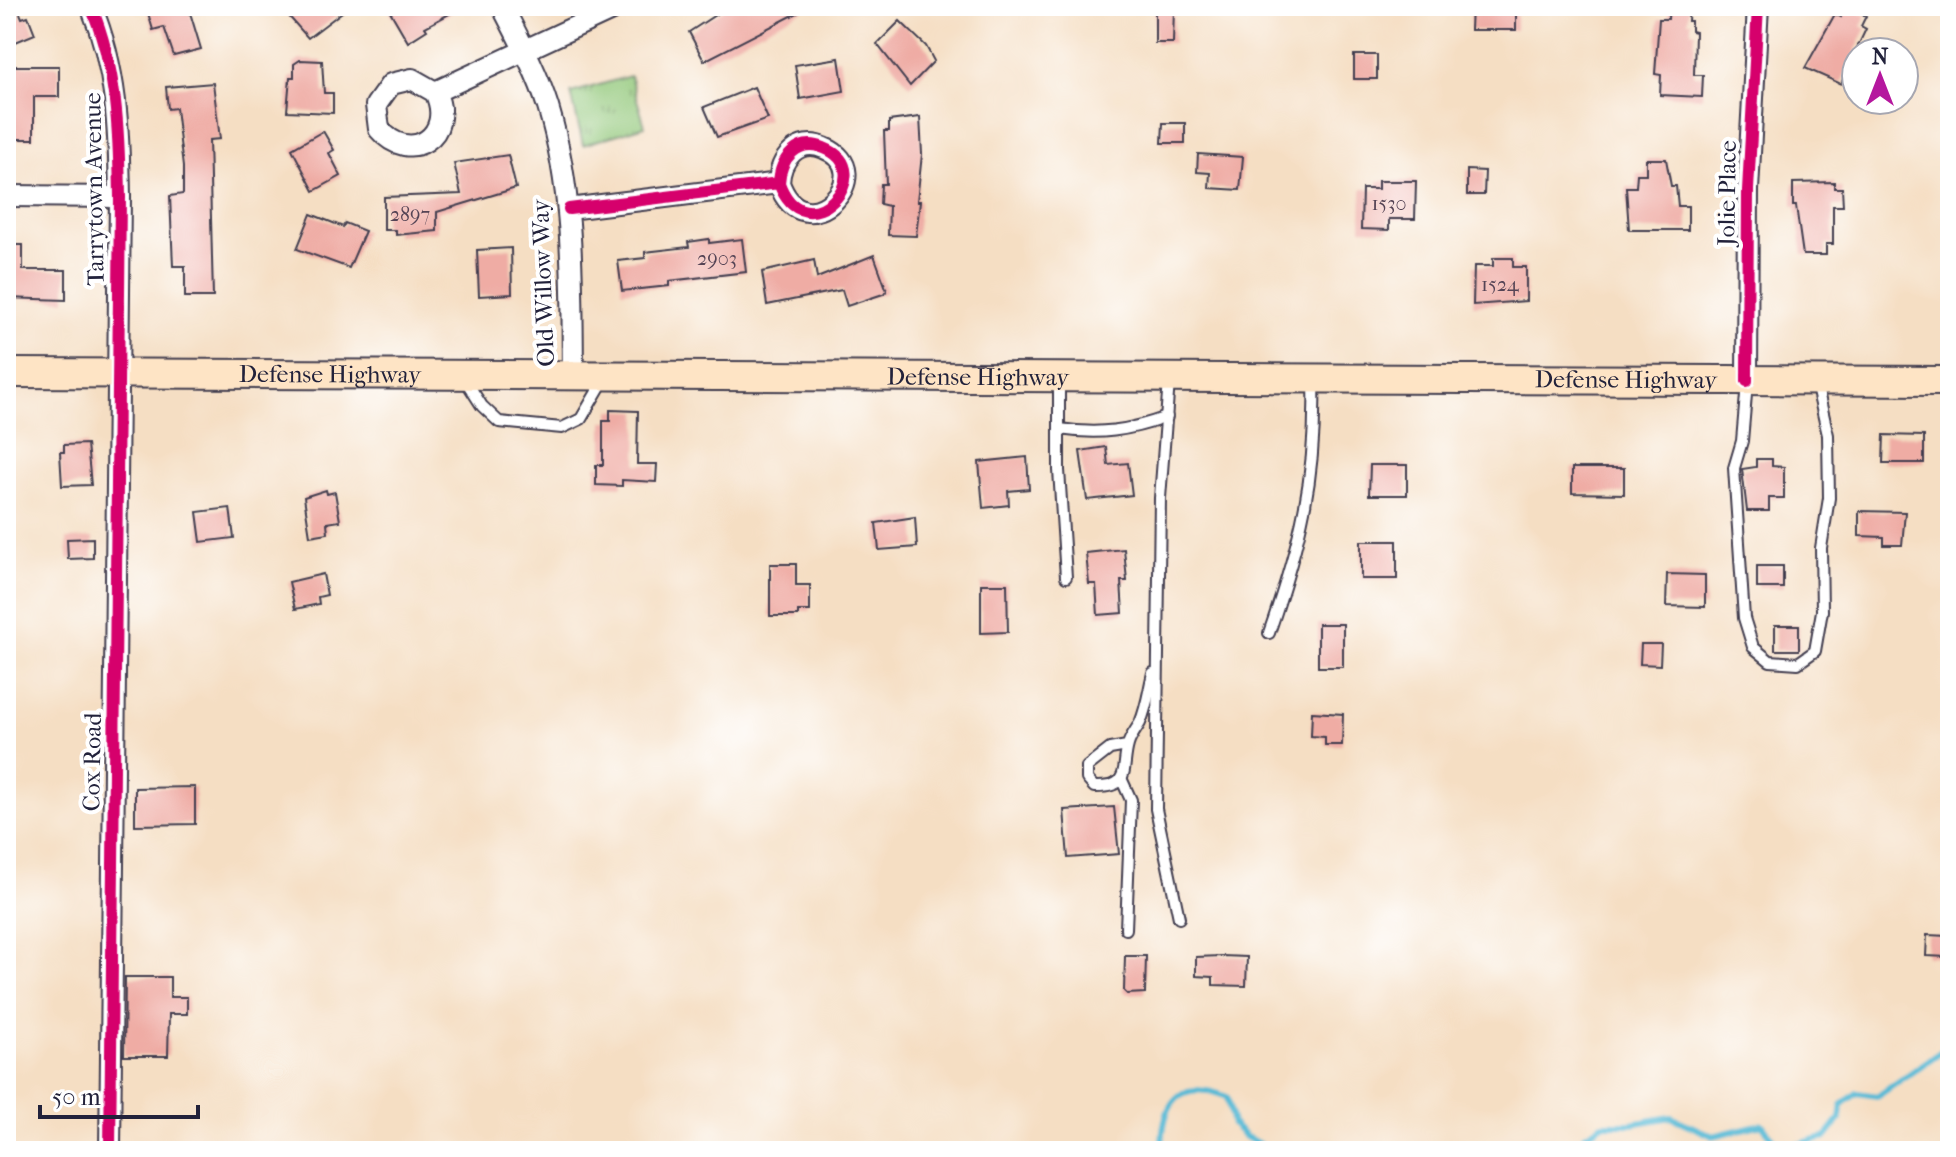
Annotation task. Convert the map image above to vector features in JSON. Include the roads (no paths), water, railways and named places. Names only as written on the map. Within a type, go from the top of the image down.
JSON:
[{"type":"main road","name":"Defense Highway","points":[[6,373],[605,378],[1950,381]]},
{"type":"street","name":"Tarrytown Avenue","points":[[91,6],[115,85],[120,197],[117,374]]},
{"type":"street","name":"Old Willow Way","points":[[502,6],[547,105],[569,209],[573,377]]},
{"type":"street","points":[[435,92],[620,6]]},
{"type":"street","name":"Jolie Place","points":[[1747,381],[1751,104],[1758,6]]},
{"type":"street","points":[[569,209],[779,183]]},
{"type":"street","points":[[6,196],[120,197]]},
{"type":"street","name":"Cox Road","points":[[110,1151],[117,374]]},
{"type":"lane","points":[[463,377],[482,406],[499,422],[562,428],[581,419],[605,378]]},
{"type":"lane","points":[[1059,379],[1066,577]]},
{"type":"lane","points":[[1169,379],[1160,498],[1156,809],[1179,918]]},
{"type":"lane","points":[[1269,633],[1308,503],[1313,463],[1314,379]]},
{"type":"lane","points":[[1747,381],[1742,441],[1734,468],[1744,618],[1753,647],[1770,661],[1798,663],[1815,651],[1822,611],[1821,548],[1829,498],[1828,435],[1815,381]]},
{"type":"lane","points":[[1059,429],[1102,434],[1127,431],[1167,417]]},
{"type":"lane","points":[[1127,746],[1110,749],[1087,767],[1087,779],[1094,787],[1108,787],[1121,778],[1128,767],[1127,746],[1141,720],[1157,659]]},
{"type":"lane","points":[[1121,778],[1131,800],[1126,929]]},
{"type":"waterway","points":[[1576,1151],[1585,1135],[1603,1124],[1631,1124],[1671,1117],[1713,1136],[1762,1124],[1779,1148],[1791,1147],[1826,1137],[1840,1119],[1842,1105],[1857,1093],[1878,1096],[1950,1045]]},
{"type":"waterway","points":[[1162,1151],[1169,1108],[1184,1093],[1196,1090],[1227,1097],[1233,1125],[1246,1137],[1272,1151]]}]
